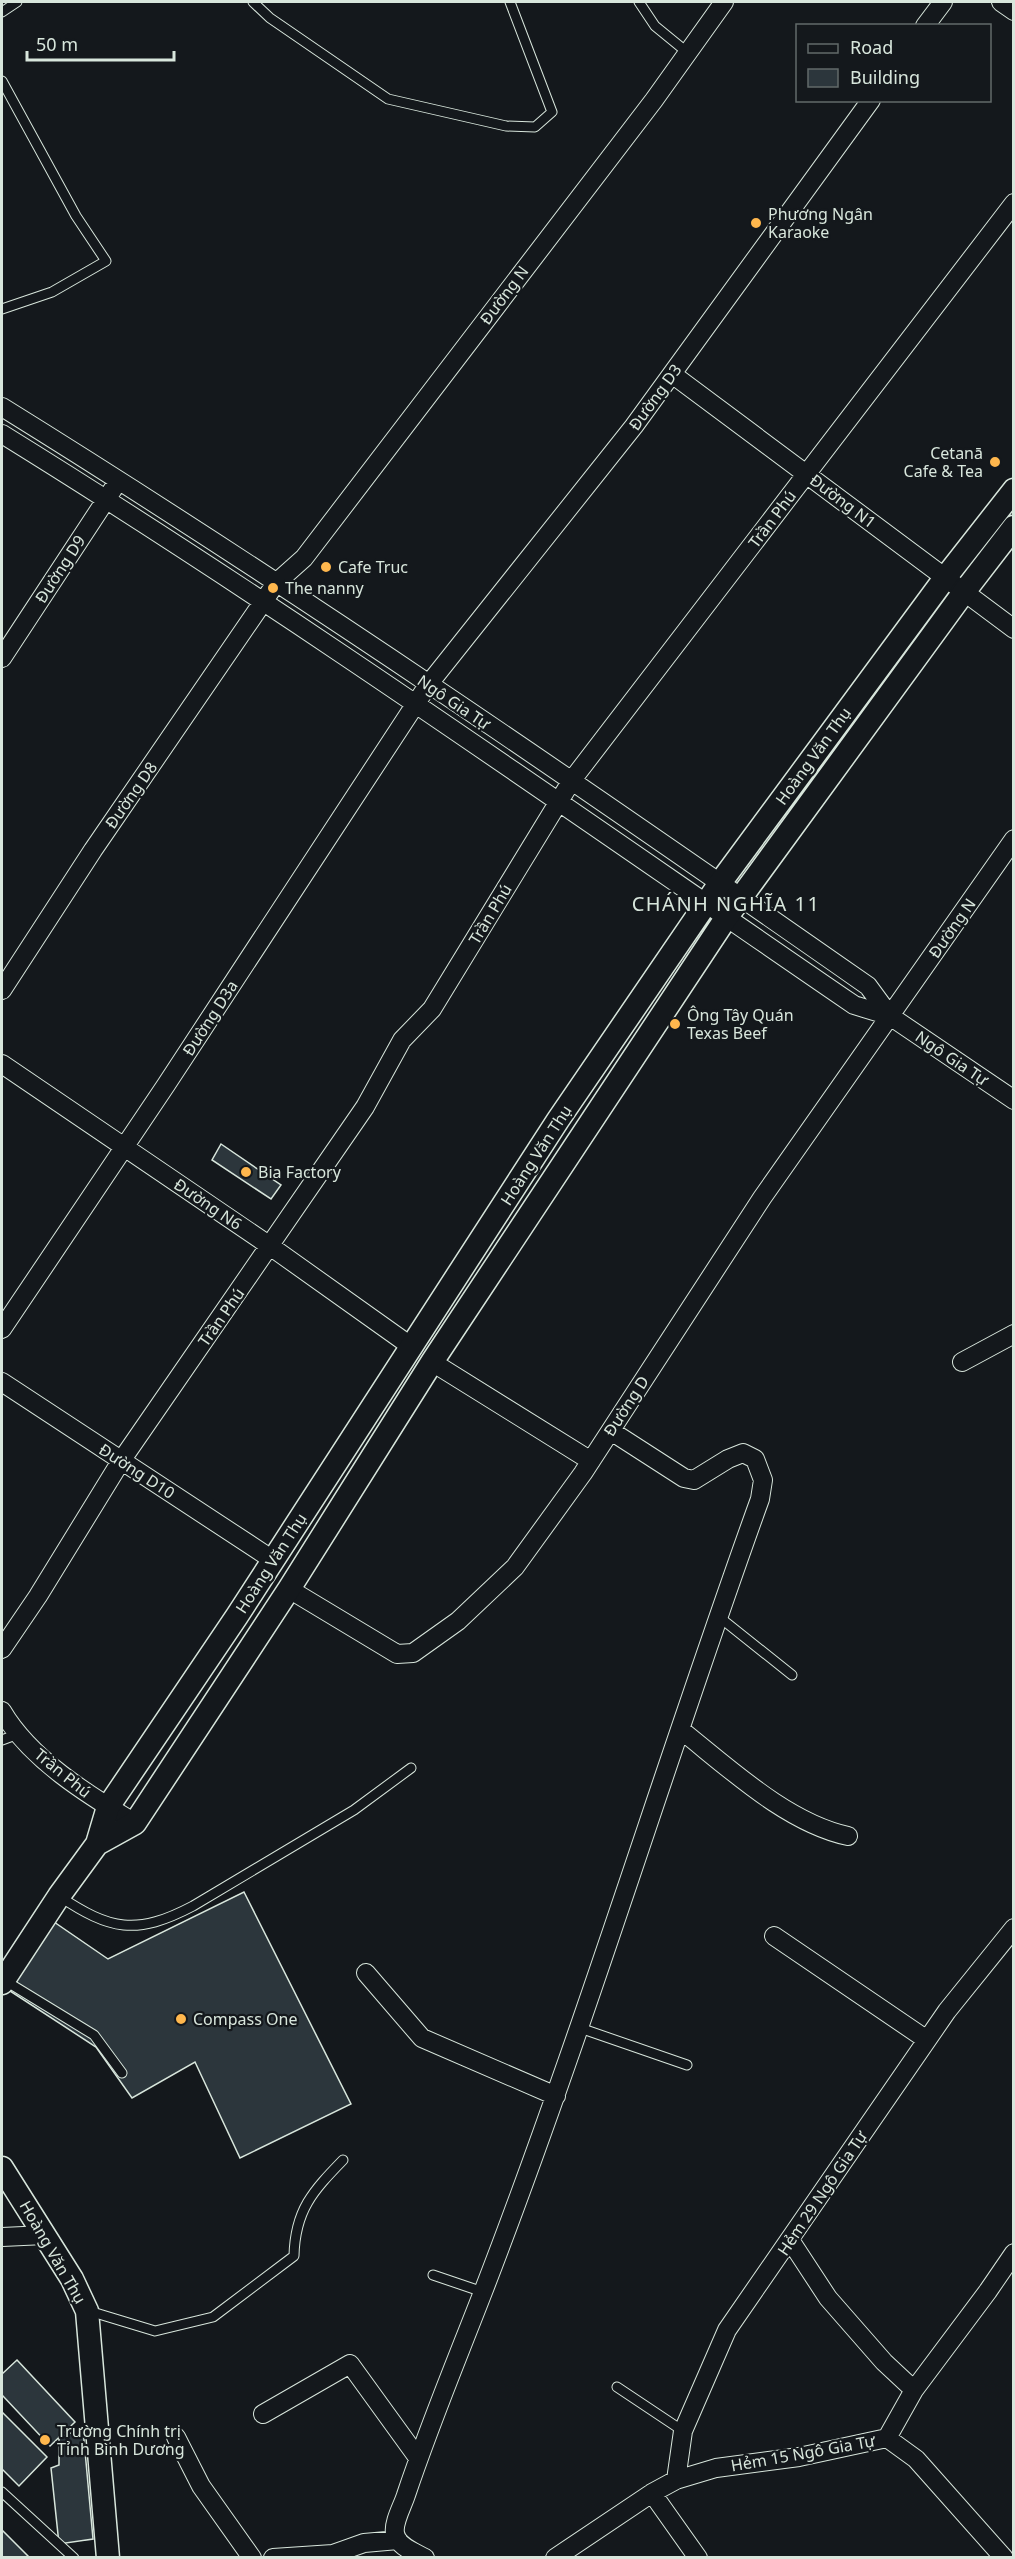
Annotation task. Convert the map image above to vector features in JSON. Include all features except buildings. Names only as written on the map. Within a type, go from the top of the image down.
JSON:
[{"type":"street","name":"Đường N","points":[[263,603],[276,583],[304,558],[688,53],[724,2]]},
{"type":"street","points":[[926,24],[942,2]]},
{"type":"street","points":[[1001,2],[1014,11]]},
{"type":"street","name":"Đường D3","points":[[415,704],[634,426],[870,102]]},
{"type":"street","name":"Trần Phú","points":[[2,1649],[38,1596],[121,1461],[365,1107],[402,1040],[432,1009],[572,780],[1014,203]]},
{"type":"street","name":"Đường N1","points":[[672,374],[1014,629]]},
{"type":"street","name":"Ngô Gia Tự","points":[[2,407],[119,480],[572,780],[868,986],[890,1016]]},
{"type":"street","name":"Ngô Gia Tự","points":[[2,434],[106,499],[415,704],[854,1005],[890,1016],[1014,1100]]},
{"type":"street","name":"Đường D9","points":[[2,658],[119,480]]},
{"type":"street","name":"Hoàng Văn Thụ","points":[[3,1981],[59,1896],[97,1844],[108,1807],[237,1616],[558,1120],[720,883],[945,578],[1014,490]]},
{"type":"street","name":"Hoàng Văn Thụ","points":[[97,1844],[135,1823],[289,1590],[347,1494],[432,1362],[740,897],[1014,527]]},
{"type":"street","name":"Đường D8","points":[[2,990],[93,850],[263,603]]},
{"type":"street","points":[[865,686],[885,699]]},
{"type":"street","name":"Đường D3a","points":[[2,1329],[415,704]]},
{"type":"street","points":[[804,767],[825,782]]},
{"type":"street","name":"Đường N","points":[[890,1016],[1014,839]]},
{"type":"street","name":"Đường D","points":[[289,1590],[397,1654],[413,1653],[458,1621],[515,1567],[591,1461],[762,1198],[890,1016]]},
{"type":"street","points":[[627,1019],[648,1034]]},
{"type":"street","name":"Đường N6","points":[[2,1064],[270,1246],[412,1347]]},
{"type":"street","points":[[558,1120],[582,1135]]},
{"type":"street","points":[[493,1221],[517,1234]]},
{"type":"street","points":[[962,1362],[1014,1334]]},
{"type":"street","points":[[412,1347],[432,1362],[591,1461]]},
{"type":"street","name":"Đường D10","points":[[2,1382],[273,1560]]},
{"type":"street","points":[[424,2558],[398,2540],[395,2527],[418,2458],[531,2167],[556,2096],[760,1498],[763,1480],[755,1459],[742,1453],[694,1480],[684,1479],[611,1431]]},
{"type":"street","points":[[325,1481],[347,1494]]},
{"type":"street","points":[[237,1616],[260,1632]]},
{"type":"street","name":"Trần Phú","points":[[2,1711],[10,1737],[108,1807],[135,1823]]},
{"type":"street","points":[[681,1730],[782,1808],[835,1833],[848,1836]]},
{"type":"street","name":"Hẻm 29 Ngô Gia Tự","points":[[676,2480],[683,2431],[727,2330],[947,2011],[1014,1928]]},
{"type":"street","points":[[774,1935],[927,2040]]},
{"type":"street","points":[[366,1973],[422,2038],[556,2096]]},
{"type":"street","name":"Hoàng Văn Thụ","points":[[2,2168],[72,2279],[87,2311],[108,2558]]},
{"type":"street","points":[[2,2237],[45,2235]]},
{"type":"street","points":[[790,2240],[828,2298],[884,2362],[914,2390]]},
{"type":"street","name":"Hẻm 15 Ngô Gia Tự","points":[[560,2556],[652,2493],[676,2480],[716,2468],[799,2457],[886,2438],[914,2390],[1014,2253]]},
{"type":"street","points":[[264,2414],[350,2364],[418,2458]]},
{"type":"street","points":[[176,2437],[201,2486],[252,2558]]},
{"type":"street","points":[[886,2438],[916,2459],[1004,2558]]},
{"type":"street","points":[[652,2493],[698,2558]]},
{"type":"street","points":[[273,2558],[333,2554],[364,2543],[398,2540]]},
{"type":"lane","points":[[2,12],[17,2]]},
{"type":"lane","points":[[253,2],[270,18],[388,99],[506,126],[535,127],[552,112],[510,2]]},
{"type":"lane","points":[[639,2],[655,26],[688,53]]},
{"type":"lane","points":[[2,81],[76,216],[106,261],[52,292],[2,309]]},
{"type":"lane","points":[[718,1616],[792,1675]]},
{"type":"lane","points":[[59,1896],[85,1913],[107,1923],[142,1924],[166,1919],[193,1906],[354,1810],[411,1768]]},
{"type":"lane","points":[[3,1981],[94,2036],[122,2073]]},
{"type":"lane","points":[[579,2028],[687,2065]]},
{"type":"lane","points":[[87,2311],[155,2331],[213,2317],[294,2256],[294,2232],[313,2192],[343,2160]]},
{"type":"lane","points":[[433,2275],[483,2292]]},
{"type":"lane","points":[[617,2387],[683,2431]]},
{"type":"lane","points":[[2,2492],[74,2558]]},
{"type":"place","name":"Phương Ngân Karaoke","points":[[756,223]]},
{"type":"place","name":"Cetanā Cafe & Tea","points":[[995,462]]},
{"type":"place","name":"Cafe Truc","points":[[326,567]]},
{"type":"place","name":"The nanny","points":[[273,588]]},
{"type":"place","name":"Ông Tây Quán Texas Beef","points":[[675,1024]]},
{"type":"place","name":"Bia Factory","points":[[246,1172]]},
{"type":"place","name":"Compass One","points":[[181,2019]]},
{"type":"place","name":"Trường Chính trị Tỉnh Bình Dương","points":[[45,2440]]},
{"type":"district","name":"CHÁNH NGHĨA 11","points":[[726,904]]}]
